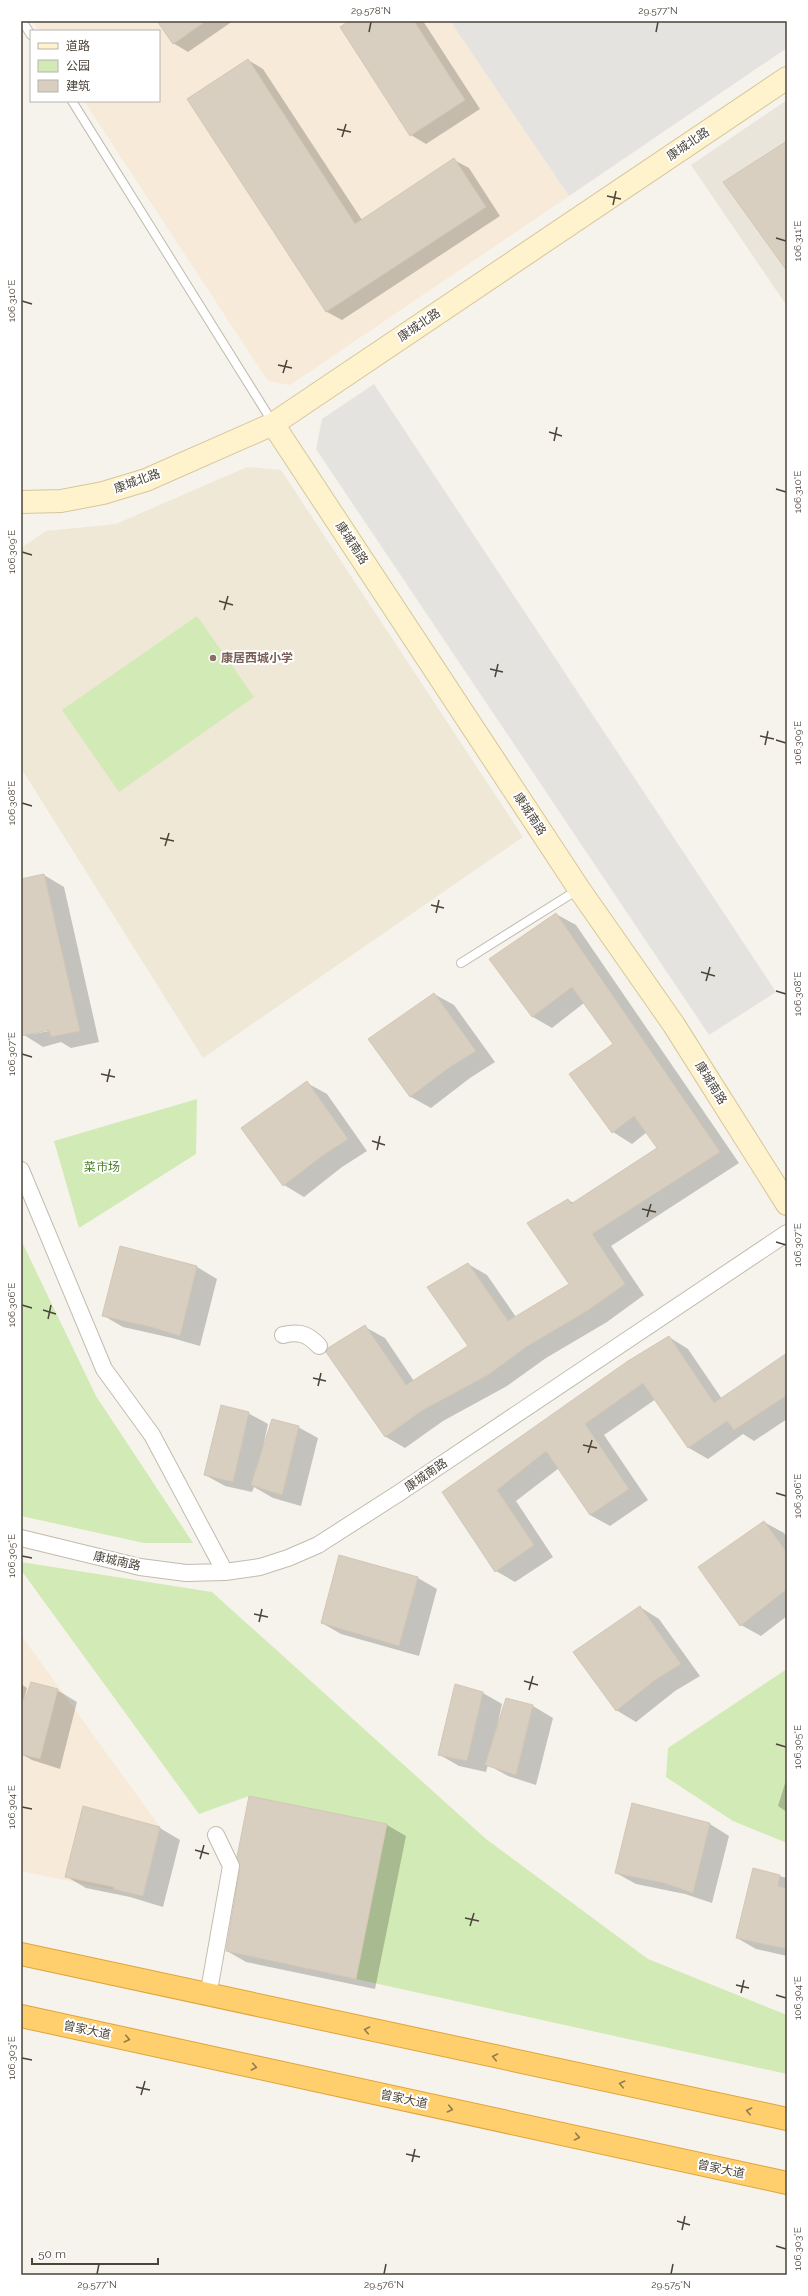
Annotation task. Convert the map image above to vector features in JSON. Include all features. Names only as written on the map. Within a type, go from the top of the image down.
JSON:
[{"type":"highway","points":[[21,1954],[208,1996],[787,2119]]},
{"type":"highway","name":"曾家大道","points":[[21,2016],[787,2183]]},
{"type":"street","name":"康城北路","points":[[21,502],[61,501],[103,493],[139,482],[273,424],[787,78]]},
{"type":"street","name":"康城南路","points":[[273,424],[579,889],[674,1026],[787,1204]]},
{"type":"street","points":[[21,1170],[104,1369],[152,1435],[225,1572]]},
{"type":"street","name":"康城南路","points":[[21,1538],[140,1567],[186,1573],[225,1572],[267,1565],[288,1558],[318,1545],[787,1233]]},
{"type":"street","points":[[283,1335],[293,1332],[305,1334],[319,1346]]},
{"type":"street","points":[[208,1996],[231,1866],[216,1835]]},
{"type":"lane","points":[[22,21],[30,33]]},
{"type":"lane","points":[[73,102],[273,424]]},
{"type":"lane","points":[[461,963],[579,889]]},
{"type":"shaded area","points":[[32,21],[450,21],[569,196],[290,385],[268,381],[85,102],[160,102],[160,30],[38,30]]},
{"type":"shaded area","points":[[450,21],[787,21],[787,48],[569,196]]},
{"type":"shaded area","points":[[787,100],[787,306],[691,165]]},
{"type":"shaded area","points":[[374,384],[776,992],[709,1035],[316,449],[322,419]]},
{"type":"shaded area","name":"康居西城小学","points":[[247,467],[281,470],[523,837],[203,1058],[21,768],[21,548],[46,531],[116,524]]},
{"type":"shaded area","points":[[21,1635],[160,1827],[143,1896],[21,1871]]},
{"type":"green space","points":[[197,616],[254,697],[119,792],[62,710]]},
{"type":"green space","name":"菜市场","points":[[197,1099],[196,1154],[79,1228],[54,1141]]},
{"type":"green space","points":[[21,1240],[96,1396],[193,1543],[144,1543],[21,1516]]},
{"type":"green space","points":[[21,1562],[212,1592],[486,1839],[648,1959],[787,2015],[787,2074],[356,1979],[387,1824],[249,1796],[199,1814],[21,1570]]},
{"type":"green space","points":[[787,1669],[787,1843],[733,1821],[666,1777],[668,1748]]},
{"type":"building","points":[[157,21],[206,21],[173,44]]},
{"type":"building","points":[[349,21],[414,21],[465,100],[410,136],[340,27]]},
{"type":"building","points":[[248,59],[355,224],[454,158],[486,207],[326,312],[187,99]]},
{"type":"building","points":[[787,141],[787,271],[723,182]]},
{"type":"building","points":[[44,874],[80,1031],[51,1037],[49,1030],[21,1036],[21,879]]},
{"type":"building","points":[[556,913],[720,1152],[592,1234],[625,1284],[587,1311],[526,1347],[488,1375],[423,1410],[385,1437],[326,1352],[328,1348],[365,1325],[406,1385],[468,1346],[427,1287],[468,1263],[508,1321],[569,1284],[527,1223],[568,1199],[571,1204],[657,1148],[634,1116],[612,1133],[569,1074],[613,1044],[572,987],[532,1017],[489,959]]},
{"type":"building","points":[[434,993],[476,1051],[450,1067],[410,1097],[368,1039]]},
{"type":"building","points":[[307,1081],[348,1139],[322,1156],[283,1186],[241,1128]]},
{"type":"building","points":[[120,1246],[197,1266],[180,1336],[151,1327],[102,1316]]},
{"type":"building","points":[[669,1336],[714,1403],[787,1353],[787,1395],[734,1430],[727,1421],[688,1448],[643,1383],[585,1424],[629,1489],[590,1515],[546,1451],[497,1490],[534,1545],[495,1572],[442,1492],[628,1361]]},
{"type":"building","points":[[221,1405],[249,1412],[233,1482],[204,1475]]},
{"type":"building","points":[[272,1419],[299,1426],[282,1495],[251,1485]]},
{"type":"building","points":[[764,1521],[787,1553],[787,1589],[740,1626],[698,1567]]},
{"type":"building","points":[[339,1555],[418,1577],[399,1646],[321,1623]]},
{"type":"building","points":[[640,1606],[681,1664],[655,1680],[616,1711],[573,1652]]},
{"type":"building","points":[[31,1682],[58,1689],[40,1759],[21,1754],[21,1699],[25,1700]]},
{"type":"building","points":[[455,1684],[483,1692],[467,1761],[438,1755]]},
{"type":"building","points":[[506,1698],[533,1705],[516,1775],[485,1765]]},
{"type":"building","points":[[249,1796],[387,1824],[356,1979],[226,1951],[240,1868],[237,1857]]},
{"type":"building","points":[[632,1803],[710,1823],[693,1893],[664,1883],[615,1873]]},
{"type":"building","points":[[83,1806],[160,1827],[143,1896],[113,1889],[114,1887],[65,1877]]},
{"type":"building","points":[[753,1868],[780,1875],[778,1886],[787,1888],[787,1949],[736,1938]]},
{"type":"place","name":"康居西城小学","points":[[213,658]]}]
